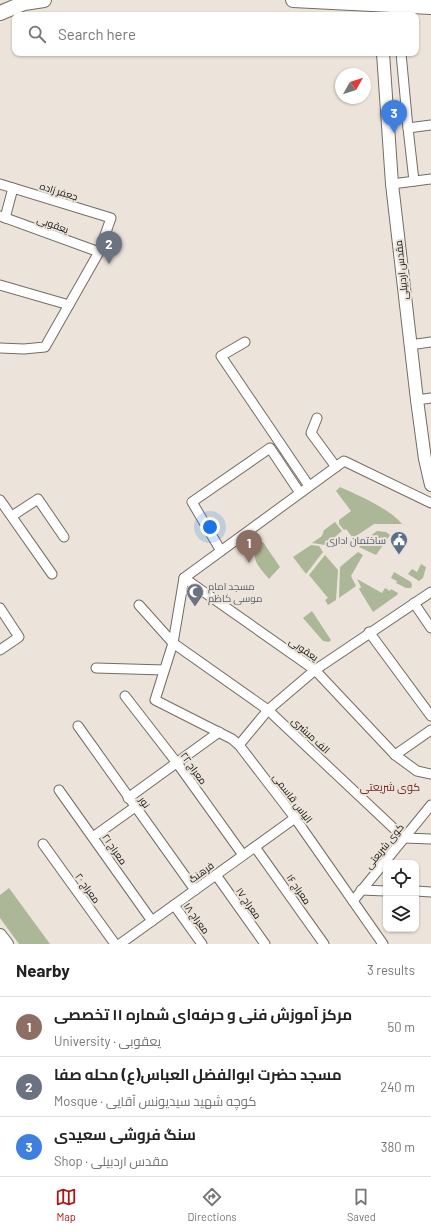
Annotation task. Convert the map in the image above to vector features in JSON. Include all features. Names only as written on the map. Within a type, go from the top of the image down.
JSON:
[{"type":"main road","points":[[0,12],[24,3],[44,0]]},
{"type":"main road","points":[[293,0],[380,9],[431,7]]},
{"type":"main road","name":"مقدس اردبیلی","points":[[383,56],[392,184],[417,400],[428,458],[431,485]]},
{"type":"main road","points":[[0,934],[7,944]]},
{"type":"street","points":[[401,56],[414,181]]},
{"type":"street","points":[[408,128],[431,125]]},
{"type":"street","points":[[392,184],[431,179]]},
{"type":"street","name":"جعفر زاده","points":[[0,184],[111,218],[99,252]]},
{"type":"street","points":[[2,217],[13,188]]},
{"type":"street","name":"یعقوبی","points":[[2,217],[99,252]]},
{"type":"street","points":[[0,348],[24,349],[45,347],[99,252]]},
{"type":"street","points":[[0,285],[69,305]]},
{"type":"street","points":[[244,342],[221,356],[309,486]]},
{"type":"street","points":[[410,345],[431,342]]},
{"type":"street","points":[[417,400],[431,398]]},
{"type":"street","points":[[317,418],[311,433],[336,467]]},
{"type":"street","points":[[221,551],[192,502],[270,448],[300,494]]},
{"type":"street","points":[[96,668],[164,670],[173,643],[184,578],[344,461],[431,503]]},
{"type":"street","points":[[12,516],[38,499],[64,537]]},
{"type":"street","points":[[0,500],[52,574]]},
{"type":"street","name":"یعقوبی","points":[[184,578],[314,670],[395,755],[417,771],[431,774]]},
{"type":"street","points":[[239,745],[268,710],[314,670],[431,592]]},
{"type":"street","points":[[414,603],[431,628]]},
{"type":"street","name":"الف مبشری","points":[[139,605],[173,643],[268,710],[404,838]]},
{"type":"street","points":[[0,608],[19,637],[0,650]]},
{"type":"street","points":[[369,632],[431,716]]},
{"type":"street","name":"الیاس قاسمی","points":[[164,670],[155,700],[219,732],[232,739],[239,745],[295,818],[383,944]]},
{"type":"street","name":"معراج ۲۲","points":[[125,696],[177,763],[243,855]]},
{"type":"street","name":"نور","points":[[78,726],[195,890]]},
{"type":"street","points":[[395,755],[431,730]]},
{"type":"street","points":[[128,798],[219,732]]},
{"type":"street","name":"معراج ۲۱","points":[[59,790],[152,921]]},
{"type":"street","name":"کوی شریعتی","points":[[353,900],[431,805]]},
{"type":"street","points":[[93,838],[135,807]]},
{"type":"street","name":"فرهنگ","points":[[120,944],[295,818]]},
{"type":"street","points":[[404,838],[431,839]]},
{"type":"street","name":"معراج ۲۰","points":[[43,844],[115,944]]},
{"type":"street","name":"معراج ۱۶","points":[[255,847],[324,944]]},
{"type":"street","name":"معراج ۱۷","points":[[216,875],[265,944]]},
{"type":"street","points":[[361,890],[383,891]]},
{"type":"street","points":[[419,891],[431,892]]},
{"type":"street","name":"معراج ۱۸","points":[[174,905],[202,944]]},
{"type":"street","points":[[131,936],[136,944]]},
{"type":"green space","points":[[340,487],[382,508],[397,518],[402,524],[374,524],[353,538],[346,529],[344,530],[339,524],[339,520],[351,511],[336,491]]},
{"type":"green space","points":[[335,522],[342,531],[325,545],[312,543],[322,536],[324,530]]},
{"type":"green space","points":[[377,531],[386,532],[390,535],[376,555],[359,547],[366,539]]},
{"type":"green space","points":[[263,542],[280,567],[269,579],[257,564],[255,556],[256,546]]},
{"type":"green space","points":[[311,545],[319,546],[323,552],[306,574],[293,557]]},
{"type":"green space","points":[[358,552],[363,555],[351,576],[356,586],[339,598],[340,567]]},
{"type":"green space","points":[[325,555],[338,570],[336,600],[328,605],[325,600],[328,598],[309,575]]},
{"type":"green space","points":[[421,564],[426,567],[423,578],[419,581],[408,574],[412,569],[417,572]]},
{"type":"green space","points":[[394,572],[411,582],[411,588],[406,588],[396,583],[397,581],[391,578]]},
{"type":"green space","points":[[357,579],[382,593],[385,588],[390,591],[391,589],[398,593],[373,612],[359,589],[361,587]]},
{"type":"green space","points":[[312,611],[331,640],[329,642],[323,641],[303,618]]},
{"type":"green space","points":[[9,888],[50,944],[19,944],[0,918],[0,895]]},
{"type":"place","name":"سنگ فروشی سعیدی","points":[[394,133]]},
{"type":"place","name":"مسجد حضرت ابوالفضل العباس(ع) محله صفا","points":[[109,264]]},
{"type":"place","name":"ساختمان اداری","points":[[399,555]]},
{"type":"place","name":"مرکز آموزش فنی و حرفه‌ای شماره ۱۱ تخصصی","points":[[249,563]]},
{"type":"place","name":"مسجد امام موسی کاظم","points":[[195,607]]},
{"type":"district","name":"کوی شریعتی","points":[[390,787]]}]
